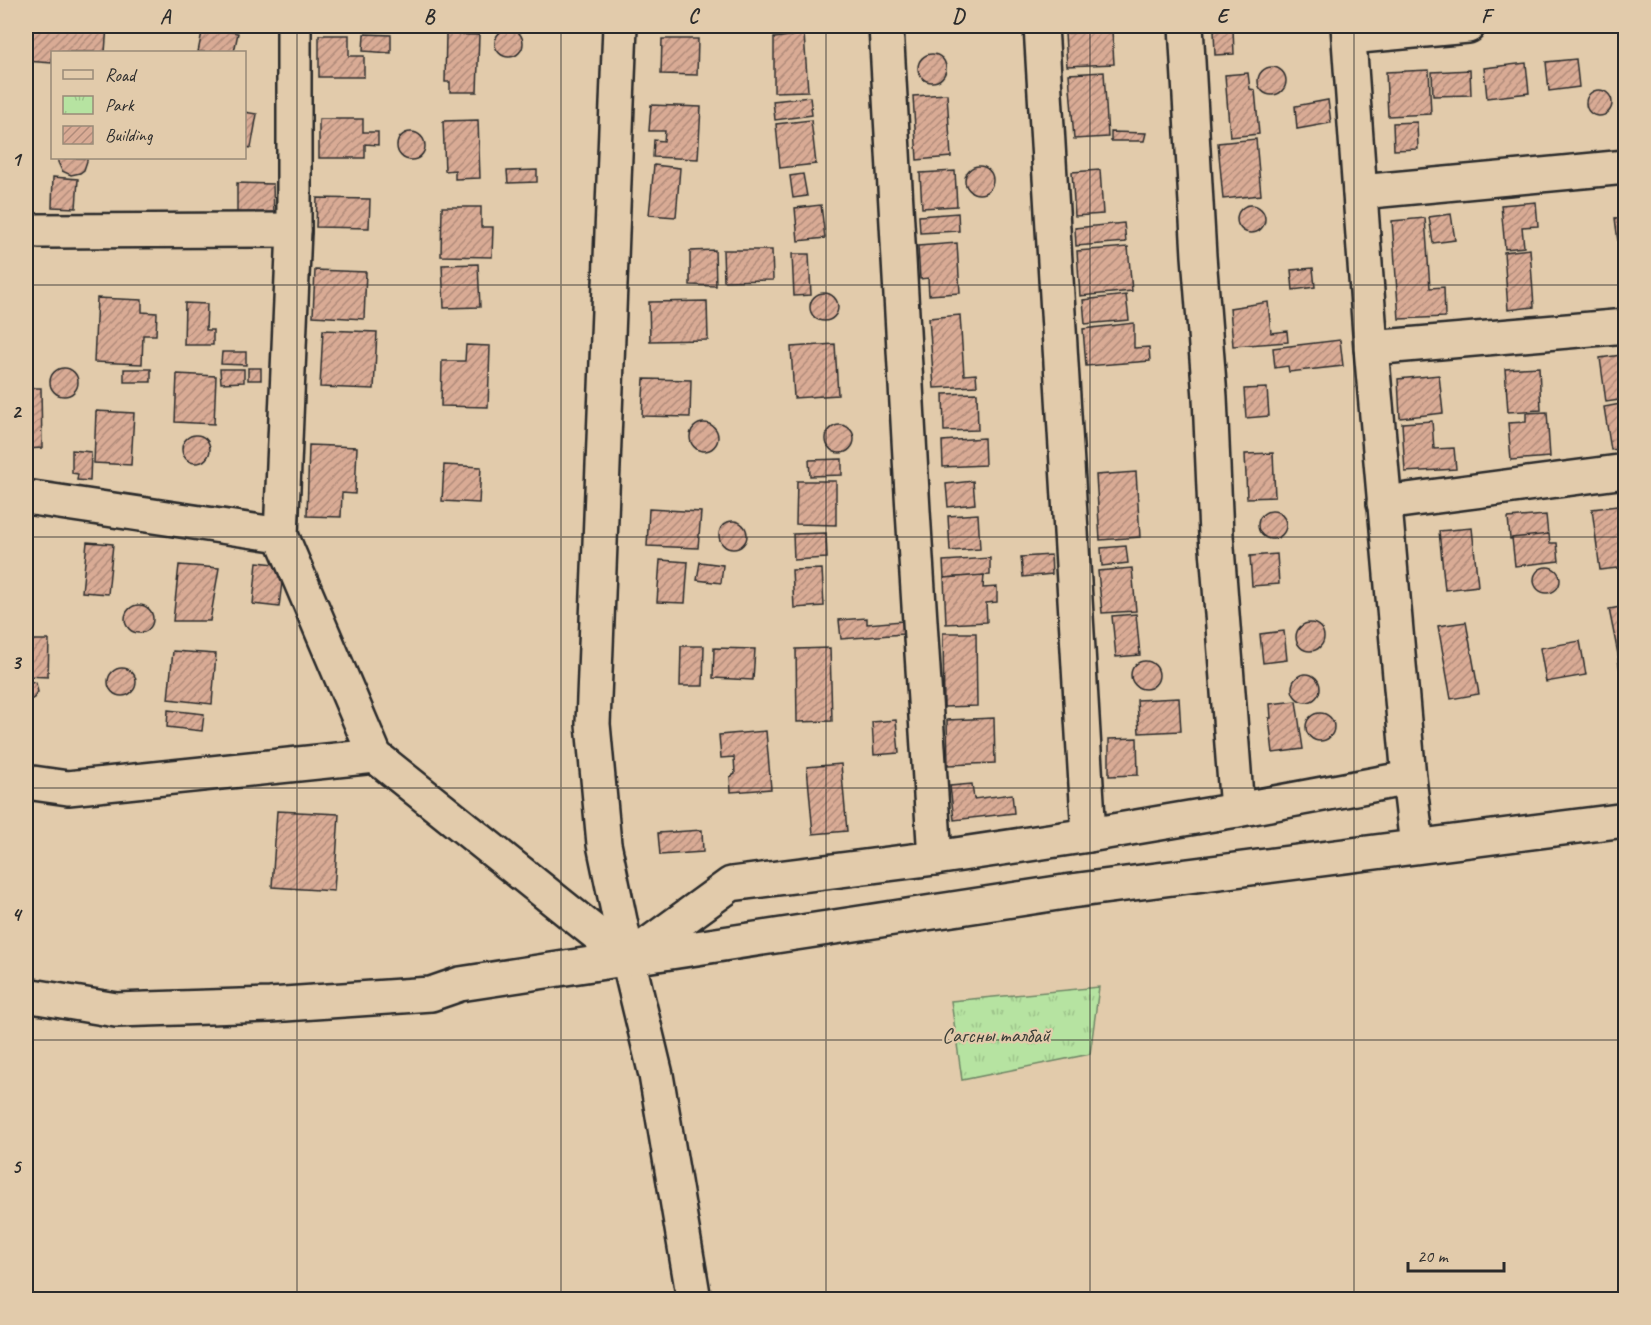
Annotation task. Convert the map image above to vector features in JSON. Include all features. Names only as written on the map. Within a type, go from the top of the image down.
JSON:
[{"type":"street","points":[[294,26],[294,230],[282,535],[375,756],[628,959]]},
{"type":"street","points":[[620,26],[593,724],[604,844],[628,959],[656,1075],[694,1299]]},
{"type":"street","points":[[886,26],[912,500],[935,858]]},
{"type":"street","points":[[1041,26],[1089,835]]},
{"type":"street","points":[[1186,26],[1199,256],[1210,397],[1216,535],[1237,810]]},
{"type":"street","points":[[1417,846],[1371,348],[1349,31],[1468,26]]},
{"type":"street","points":[[1360,192],[1626,167]]},
{"type":"street","points":[[39,231],[294,230]]},
{"type":"street","points":[[1371,348],[1626,326]]},
{"type":"street","points":[[1384,503],[1626,471]]},
{"type":"street","points":[[26,497],[282,535]]},
{"type":"street","points":[[26,782],[68,788],[375,756]]},
{"type":"street","points":[[628,959],[730,884],[935,858],[1089,835],[1409,778]]},
{"type":"street","points":[[26,995],[116,1010],[270,1005],[431,994],[460,984],[1071,891],[1626,820]]},
{"type":"green space","name":"Сагсны талбай","points":[[1099,987],[1090,1054],[962,1080],[951,1001]]},
{"type":"building","points":[[26,26],[107,26],[105,51],[51,51],[51,63],[26,61]]},
{"type":"building","points":[[1068,26],[1100,26],[1100,31],[1068,33]]},
{"type":"building","points":[[203,27],[238,33],[234,51],[198,51]]},
{"type":"building","points":[[509,29],[519,33],[523,43],[519,53],[509,57],[499,53],[495,43],[499,33]]},
{"type":"building","points":[[1233,29],[1234,54],[1215,55],[1214,30]]},
{"type":"building","points":[[1112,31],[1114,64],[1067,66],[1065,33]]},
{"type":"building","points":[[364,34],[391,35],[391,53],[363,51]]},
{"type":"building","points":[[446,34],[479,35],[477,92],[450,92],[450,82],[445,82]]},
{"type":"building","points":[[804,34],[808,91],[774,92],[774,38]]},
{"type":"building","points":[[319,35],[349,35],[349,56],[364,56],[364,77],[319,77]]},
{"type":"building","points":[[662,39],[698,39],[697,75],[661,74]]},
{"type":"building","points":[[932,54],[942,58],[946,68],[942,78],[932,82],[922,78],[918,68],[922,58]]},
{"type":"building","points":[[1576,59],[1579,87],[1549,91],[1546,62]]},
{"type":"building","points":[[1526,63],[1529,93],[1487,98],[1484,68]]},
{"type":"building","points":[[1272,67],[1282,71],[1286,81],[1282,91],[1272,95],[1262,91],[1258,81],[1262,71]]},
{"type":"building","points":[[1429,70],[1431,114],[1388,116],[1386,72]]},
{"type":"building","points":[[1470,70],[1471,95],[1433,96],[1432,72]]},
{"type":"building","points":[[1104,72],[1108,137],[1074,139],[1069,74]]},
{"type":"building","points":[[1248,73],[1250,89],[1255,90],[1259,134],[1230,137],[1225,75]]},
{"type":"building","points":[[1599,90],[1608,94],[1612,103],[1608,112],[1599,116],[1590,112],[1586,103],[1590,94]]},
{"type":"building","points":[[947,94],[951,157],[917,160],[913,96]]},
{"type":"building","points":[[810,97],[812,115],[775,120],[773,101]]},
{"type":"building","points":[[1328,100],[1331,123],[1297,129],[1295,106]]},
{"type":"building","points":[[651,105],[701,107],[698,159],[653,157],[654,140],[664,141],[665,131],[649,131]]},
{"type":"building","points":[[246,112],[257,114],[251,148],[246,147]]},
{"type":"building","points":[[319,119],[363,119],[363,132],[378,132],[378,145],[365,144],[365,158],[319,158]]},
{"type":"building","points":[[478,120],[480,178],[455,179],[455,170],[445,171],[443,121]]},
{"type":"building","points":[[811,120],[816,164],[780,168],[776,124]]},
{"type":"building","points":[[1417,122],[1418,149],[1394,150],[1393,123]]},
{"type":"building","points":[[411,132],[421,136],[425,146],[421,156],[411,160],[401,156],[397,146],[401,136]]},
{"type":"building","points":[[1111,132],[1146,133],[1144,141],[1111,141]]},
{"type":"building","points":[[1256,139],[1261,195],[1223,199],[1218,143]]},
{"type":"building","points":[[58,159],[87,159],[84,170],[71,175],[62,171]]},
{"type":"building","points":[[654,165],[680,168],[676,217],[649,215]]},
{"type":"building","points":[[979,166],[989,170],[993,180],[989,190],[979,194],[969,190],[965,180],[969,170]]},
{"type":"building","points":[[537,170],[537,182],[508,183],[507,171]]},
{"type":"building","points":[[1100,170],[1103,214],[1075,216],[1072,172]]},
{"type":"building","points":[[955,171],[957,206],[922,208],[920,173]]},
{"type":"building","points":[[803,174],[807,196],[793,198],[790,176]]},
{"type":"building","points":[[53,177],[78,179],[76,208],[52,207]]},
{"type":"building","points":[[237,183],[273,184],[274,215],[237,214]]},
{"type":"building","points":[[317,198],[370,199],[369,228],[316,227]]},
{"type":"building","points":[[1536,202],[1538,226],[1522,227],[1524,247],[1505,249],[1501,205]]},
{"type":"building","points":[[821,205],[825,238],[798,241],[795,208]]},
{"type":"building","points":[[1251,205],[1261,209],[1265,219],[1261,229],[1251,233],[1241,229],[1237,219],[1241,209]]},
{"type":"building","points":[[442,207],[481,207],[481,227],[493,227],[492,257],[441,256]]},
{"type":"building","points":[[958,213],[959,231],[920,233],[919,216]]},
{"type":"building","points":[[1451,214],[1455,240],[1433,243],[1429,217]]},
{"type":"building","points":[[1626,217],[1626,264],[1621,265],[1615,218]]},
{"type":"building","points":[[1425,218],[1430,288],[1444,287],[1445,317],[1399,319],[1392,221]]},
{"type":"building","points":[[1124,223],[1126,242],[1076,246],[1075,228]]},
{"type":"building","points":[[957,243],[960,293],[929,295],[928,278],[920,279],[918,246]]},
{"type":"building","points":[[1128,247],[1132,291],[1080,296],[1077,251]]},
{"type":"building","points":[[1530,249],[1534,307],[1508,310],[1504,252]]},
{"type":"building","points":[[715,250],[716,286],[690,285],[690,251]]},
{"type":"building","points":[[723,250],[772,250],[773,280],[724,281]]},
{"type":"building","points":[[792,254],[809,254],[811,295],[794,296]]},
{"type":"building","points":[[478,264],[480,307],[444,308],[442,265]]},
{"type":"building","points":[[1313,268],[1315,287],[1293,290],[1291,270]]},
{"type":"building","points":[[315,270],[366,272],[364,319],[313,316]]},
{"type":"building","points":[[824,293],[834,297],[838,307],[834,317],[824,321],[814,317],[810,307],[814,297]]},
{"type":"building","points":[[1126,295],[1129,320],[1085,324],[1083,300]]},
{"type":"building","points":[[97,298],[142,300],[142,312],[157,313],[156,335],[143,335],[142,364],[94,362]]},
{"type":"building","points":[[707,301],[708,340],[650,341],[649,302]]},
{"type":"building","points":[[1268,302],[1271,333],[1287,331],[1288,342],[1233,346],[1230,308]]},
{"type":"building","points":[[185,303],[207,304],[206,330],[213,330],[213,345],[184,345]]},
{"type":"building","points":[[960,315],[964,375],[976,374],[977,386],[934,388],[929,318]]},
{"type":"building","points":[[1134,323],[1134,348],[1149,347],[1150,361],[1086,366],[1083,329]]},
{"type":"building","points":[[323,330],[377,332],[374,389],[320,387]]},
{"type":"building","points":[[1340,340],[1343,366],[1289,372],[1288,366],[1275,368],[1273,348]]},
{"type":"building","points":[[835,344],[838,395],[794,398],[791,347]]},
{"type":"building","points":[[466,345],[490,346],[488,407],[441,406],[442,361],[465,361]]},
{"type":"building","points":[[222,352],[246,352],[246,365],[221,364]]},
{"type":"building","points":[[1621,355],[1626,382],[1626,399],[1606,402],[1600,358]]},
{"type":"building","points":[[1539,367],[1541,410],[1508,412],[1505,369]]},
{"type":"building","points":[[64,368],[74,372],[78,382],[74,392],[64,396],[54,392],[50,382],[54,372]]},
{"type":"building","points":[[248,368],[261,368],[261,380],[248,380]]},
{"type":"building","points":[[124,369],[151,369],[151,382],[124,382]]},
{"type":"building","points":[[220,369],[244,369],[244,382],[221,383]]},
{"type":"building","points":[[177,374],[216,376],[214,424],[175,422]]},
{"type":"building","points":[[1439,375],[1443,413],[1400,418],[1398,379]]},
{"type":"building","points":[[644,379],[691,380],[690,417],[642,416]]},
{"type":"building","points":[[26,388],[41,388],[42,448],[26,449]]},
{"type":"building","points":[[1267,388],[1269,416],[1246,418],[1244,389]]},
{"type":"building","points":[[977,393],[978,430],[944,431],[943,394]]},
{"type":"building","points":[[1626,403],[1626,448],[1611,450],[1604,407]]},
{"type":"building","points":[[96,411],[134,413],[131,465],[94,463]]},
{"type":"building","points":[[1547,412],[1550,457],[1511,460],[1508,423],[1526,422],[1526,413]]},
{"type":"building","points":[[1432,421],[1434,449],[1454,448],[1456,469],[1405,472],[1402,423]]},
{"type":"building","points":[[704,423],[714,427],[718,437],[714,447],[704,451],[694,447],[690,437],[694,427]]},
{"type":"building","points":[[840,425],[850,429],[854,439],[850,449],[840,453],[830,449],[826,439],[830,429]]},
{"type":"building","points":[[196,435],[206,439],[210,449],[206,459],[196,463],[186,459],[182,449],[186,439]]},
{"type":"building","points":[[984,438],[985,465],[943,467],[942,441]]},
{"type":"building","points":[[309,445],[357,447],[355,494],[342,493],[341,517],[307,516]]},
{"type":"building","points":[[72,450],[91,452],[90,481],[77,480],[78,474],[72,473]]},
{"type":"building","points":[[1273,453],[1275,497],[1247,498],[1245,454]]},
{"type":"building","points":[[842,459],[842,475],[810,476],[809,460]]},
{"type":"building","points":[[444,465],[481,467],[479,503],[442,501]]},
{"type":"building","points":[[1136,472],[1140,537],[1100,540],[1096,475]]},
{"type":"building","points":[[797,481],[836,481],[836,525],[796,524]]},
{"type":"building","points":[[973,481],[975,504],[948,507],[946,484]]},
{"type":"building","points":[[1626,505],[1626,567],[1600,570],[1592,509]]},
{"type":"building","points":[[649,509],[701,512],[698,548],[647,546]]},
{"type":"building","points":[[1272,511],[1282,515],[1286,525],[1282,535],[1272,539],[1262,535],[1258,525],[1262,515]]},
{"type":"building","points":[[978,514],[980,549],[950,551],[948,516]]},
{"type":"building","points":[[1546,515],[1548,535],[1510,539],[1508,518]]},
{"type":"building","points":[[733,521],[743,525],[747,535],[743,545],[733,549],[723,545],[719,535],[723,525]]},
{"type":"building","points":[[1472,528],[1478,586],[1445,590],[1439,531]]},
{"type":"building","points":[[826,533],[827,558],[794,560],[793,534]]},
{"type":"building","points":[[1549,534],[1550,543],[1557,543],[1559,561],[1515,566],[1512,538]]},
{"type":"building","points":[[87,542],[113,544],[108,594],[82,592]]},
{"type":"building","points":[[1126,546],[1128,563],[1102,566],[1101,548]]},
{"type":"building","points":[[1277,554],[1279,584],[1252,586],[1250,556]]},
{"type":"building","points":[[1051,555],[1052,574],[1023,577],[1021,557]]},
{"type":"building","points":[[990,558],[990,575],[944,578],[943,561]]},
{"type":"building","points":[[660,560],[688,562],[685,603],[657,602]]},
{"type":"building","points":[[257,562],[284,565],[279,607],[253,604]]},
{"type":"building","points":[[700,562],[723,565],[721,583],[697,580]]},
{"type":"building","points":[[179,565],[219,568],[210,621],[173,621]]},
{"type":"building","points":[[1547,567],[1556,571],[1560,580],[1556,589],[1547,593],[1538,589],[1534,580],[1538,571]]},
{"type":"building","points":[[1132,568],[1136,611],[1102,613],[1098,571]]},
{"type":"building","points":[[822,569],[824,606],[794,608],[792,570]]},
{"type":"building","points":[[984,575],[983,588],[997,587],[997,602],[986,603],[987,622],[946,624],[944,578]]},
{"type":"building","points":[[139,605],[149,609],[153,619],[149,629],[139,633],[129,629],[125,619],[129,609]]},
{"type":"building","points":[[1626,606],[1626,658],[1619,659],[1609,609]]},
{"type":"building","points":[[1136,614],[1140,655],[1116,657],[1112,616]]},
{"type":"building","points":[[867,618],[867,624],[902,621],[903,634],[841,639],[839,620]]},
{"type":"building","points":[[1466,622],[1479,694],[1451,699],[1438,626]]},
{"type":"building","points":[[1310,623],[1320,627],[1324,637],[1320,647],[1310,651],[1300,647],[1296,637],[1300,627]]},
{"type":"building","points":[[1284,631],[1287,660],[1263,663],[1260,634]]},
{"type":"building","points":[[943,633],[976,633],[977,706],[944,707]]},
{"type":"building","points":[[26,640],[49,640],[48,677],[26,676]]},
{"type":"building","points":[[1580,641],[1586,675],[1546,682],[1540,648]]},
{"type":"building","points":[[681,646],[704,646],[703,686],[680,686]]},
{"type":"building","points":[[714,648],[755,649],[753,680],[713,678]]},
{"type":"building","points":[[830,648],[832,721],[797,722],[796,649]]},
{"type":"building","points":[[173,651],[216,654],[212,704],[168,699]]},
{"type":"building","points":[[1626,658],[1626,695],[1624,695],[1618,659]]},
{"type":"building","points":[[1145,661],[1155,665],[1159,675],[1155,685],[1145,689],[1135,685],[1131,675],[1135,665]]},
{"type":"building","points":[[122,668],[132,672],[136,682],[132,692],[122,696],[112,692],[108,682],[112,672]]},
{"type":"building","points":[[1306,674],[1316,678],[1320,688],[1316,698],[1306,702],[1296,698],[1292,688],[1296,678]]},
{"type":"building","points":[[26,682],[36,683],[38,692],[33,699],[26,699]]},
{"type":"building","points":[[1179,698],[1181,731],[1139,733],[1137,700]]},
{"type":"building","points":[[1296,701],[1303,749],[1273,753],[1269,718],[1271,718],[1270,704]]},
{"type":"building","points":[[168,710],[204,714],[202,731],[167,727]]},
{"type":"building","points":[[1320,713],[1330,717],[1334,727],[1330,737],[1320,741],[1310,737],[1306,727],[1310,717]]},
{"type":"building","points":[[994,718],[995,763],[948,765],[947,720]]},
{"type":"building","points":[[896,720],[899,753],[874,755],[872,722]]},
{"type":"building","points":[[766,731],[771,789],[731,792],[730,777],[735,774],[734,757],[721,758],[719,735]]},
{"type":"building","points":[[1137,738],[1138,775],[1109,776],[1109,739]]},
{"type":"building","points":[[841,764],[847,831],[813,834],[807,767]]},
{"type":"building","points":[[972,784],[974,799],[1012,794],[1014,813],[954,820],[950,786]]},
{"type":"building","points":[[277,811],[339,814],[334,891],[272,887]]},
{"type":"building","points":[[702,830],[703,852],[660,855],[658,833]]}]
